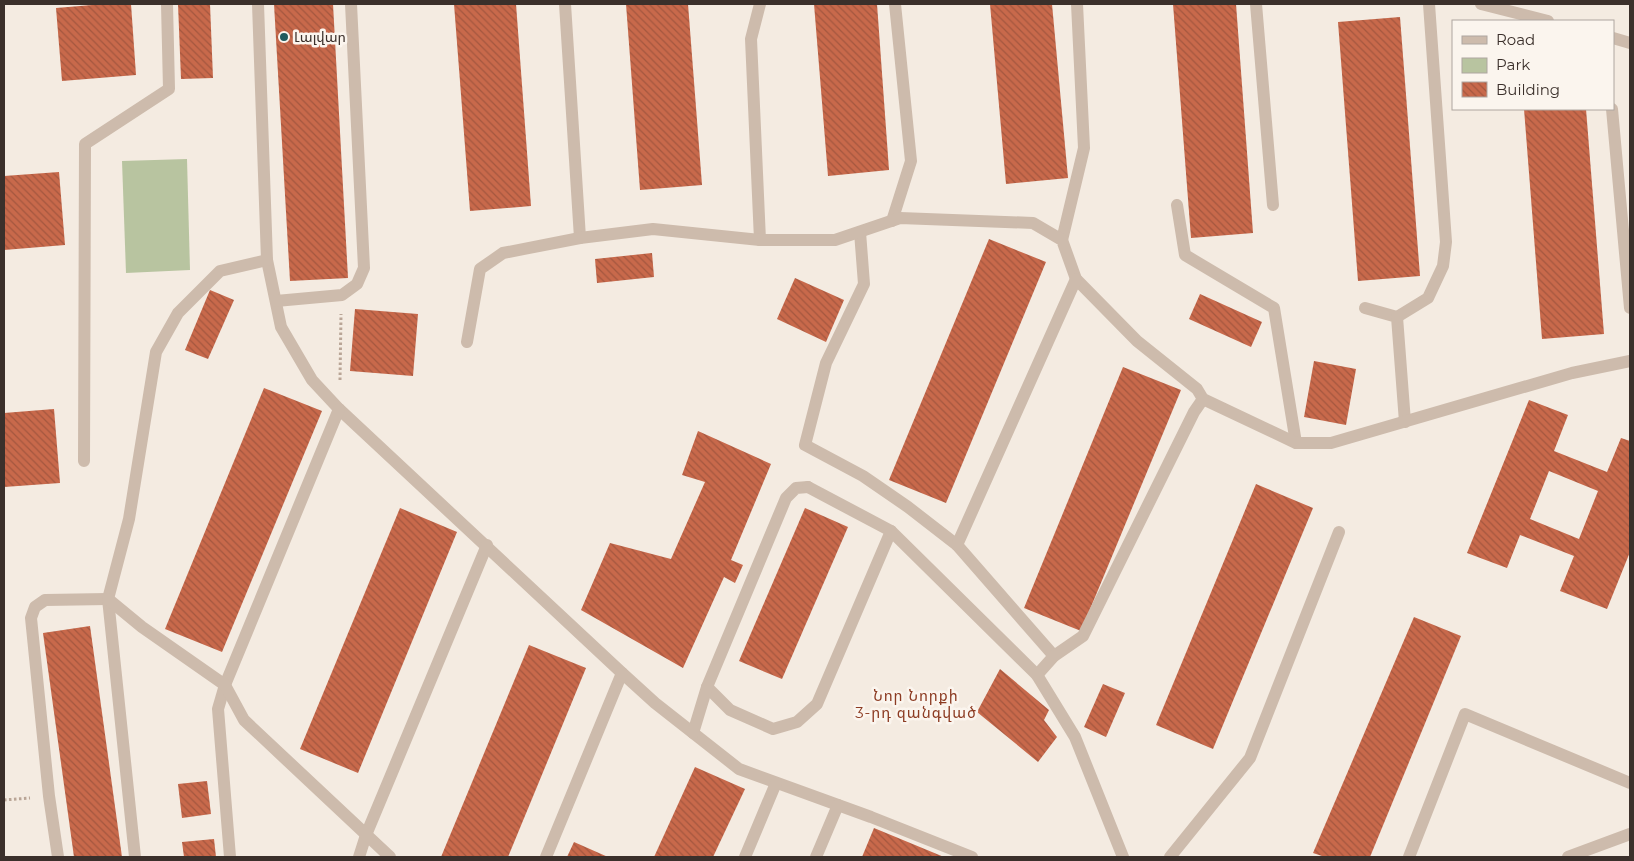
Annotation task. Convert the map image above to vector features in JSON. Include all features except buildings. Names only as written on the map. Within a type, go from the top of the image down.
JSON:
[{"type":"street","points":[[84,461],[86,144],[169,89],[167,4]]},
{"type":"street","points":[[258,4],[267,260],[281,327],[312,380],[339,408],[622,673],[655,703],[739,769],[871,817],[972,857]]},
{"type":"street","points":[[276,301],[342,295],[357,284],[364,268],[350,4]]},
{"type":"street","points":[[565,4],[580,238]]},
{"type":"street","points":[[760,4],[751,39],[760,240]]},
{"type":"street","points":[[892,221],[911,161],[895,4]]},
{"type":"street","points":[[1076,4],[1084,148],[1062,240],[1076,279],[1137,341],[1197,389],[1203,399],[1296,443],[1331,444],[1572,373],[1630,361]]},
{"type":"street","points":[[1256,4],[1272,205]]},
{"type":"street","points":[[1366,308],[1397,317],[1428,298],[1443,266],[1446,242],[1429,4]]},
{"type":"street","points":[[1481,4],[1544,20]]},
{"type":"street","points":[[1614,38],[1630,43]]},
{"type":"street","points":[[1612,110],[1630,308]]},
{"type":"street","points":[[1177,205],[1185,255],[1274,308],[1296,443]]},
{"type":"street","points":[[467,342],[480,270],[503,253],[580,238],[653,229],[760,240],[835,240],[900,218],[1033,223],[1062,240]]},
{"type":"street","points":[[860,232],[864,284],[826,363],[805,444],[862,476],[908,507],[957,545],[1054,656]]},
{"type":"street","points":[[135,857],[108,599],[129,519],[156,352],[178,313],[220,272],[267,260]]},
{"type":"street","points":[[957,545],[1076,279]]},
{"type":"street","points":[[1397,317],[1405,422]]},
{"type":"street","points":[[1037,675],[1054,656],[1083,636],[1194,412],[1203,399]]},
{"type":"street","points":[[230,857],[218,709],[225,685],[339,408]]},
{"type":"street","points":[[692,733],[707,688],[786,498],[796,488],[808,487],[891,531],[1037,675],[1075,737],[1123,857]]},
{"type":"street","points":[[707,688],[730,710],[773,729],[797,722],[817,704],[891,531]]},
{"type":"street","points":[[1170,857],[1250,758],[1340,532]]},
{"type":"street","points":[[359,857],[366,835],[487,545]]},
{"type":"street","points":[[58,857],[49,796],[31,618],[35,607],[45,600],[108,599],[142,627],[225,685],[244,720],[390,857]]},
{"type":"street","points":[[546,857],[622,673]]},
{"type":"street","points":[[1409,857],[1464,714],[1630,783]]},
{"type":"street","points":[[745,857],[776,783]]},
{"type":"street","points":[[816,857],[838,805]]},
{"type":"street","points":[[1568,857],[1630,834]]},
{"type":"path","points":[[339,408],[342,295]]},
{"type":"path","points":[[4,800],[49,796]]},
{"type":"green space","points":[[187,159],[190,270],[126,273],[122,161]]},
{"type":"place","name":"Լալվար","points":[[284,37]]},
{"type":"district","name":"Նոր Նորքի 3-րդ զանգված","points":[[916,704]]}]
